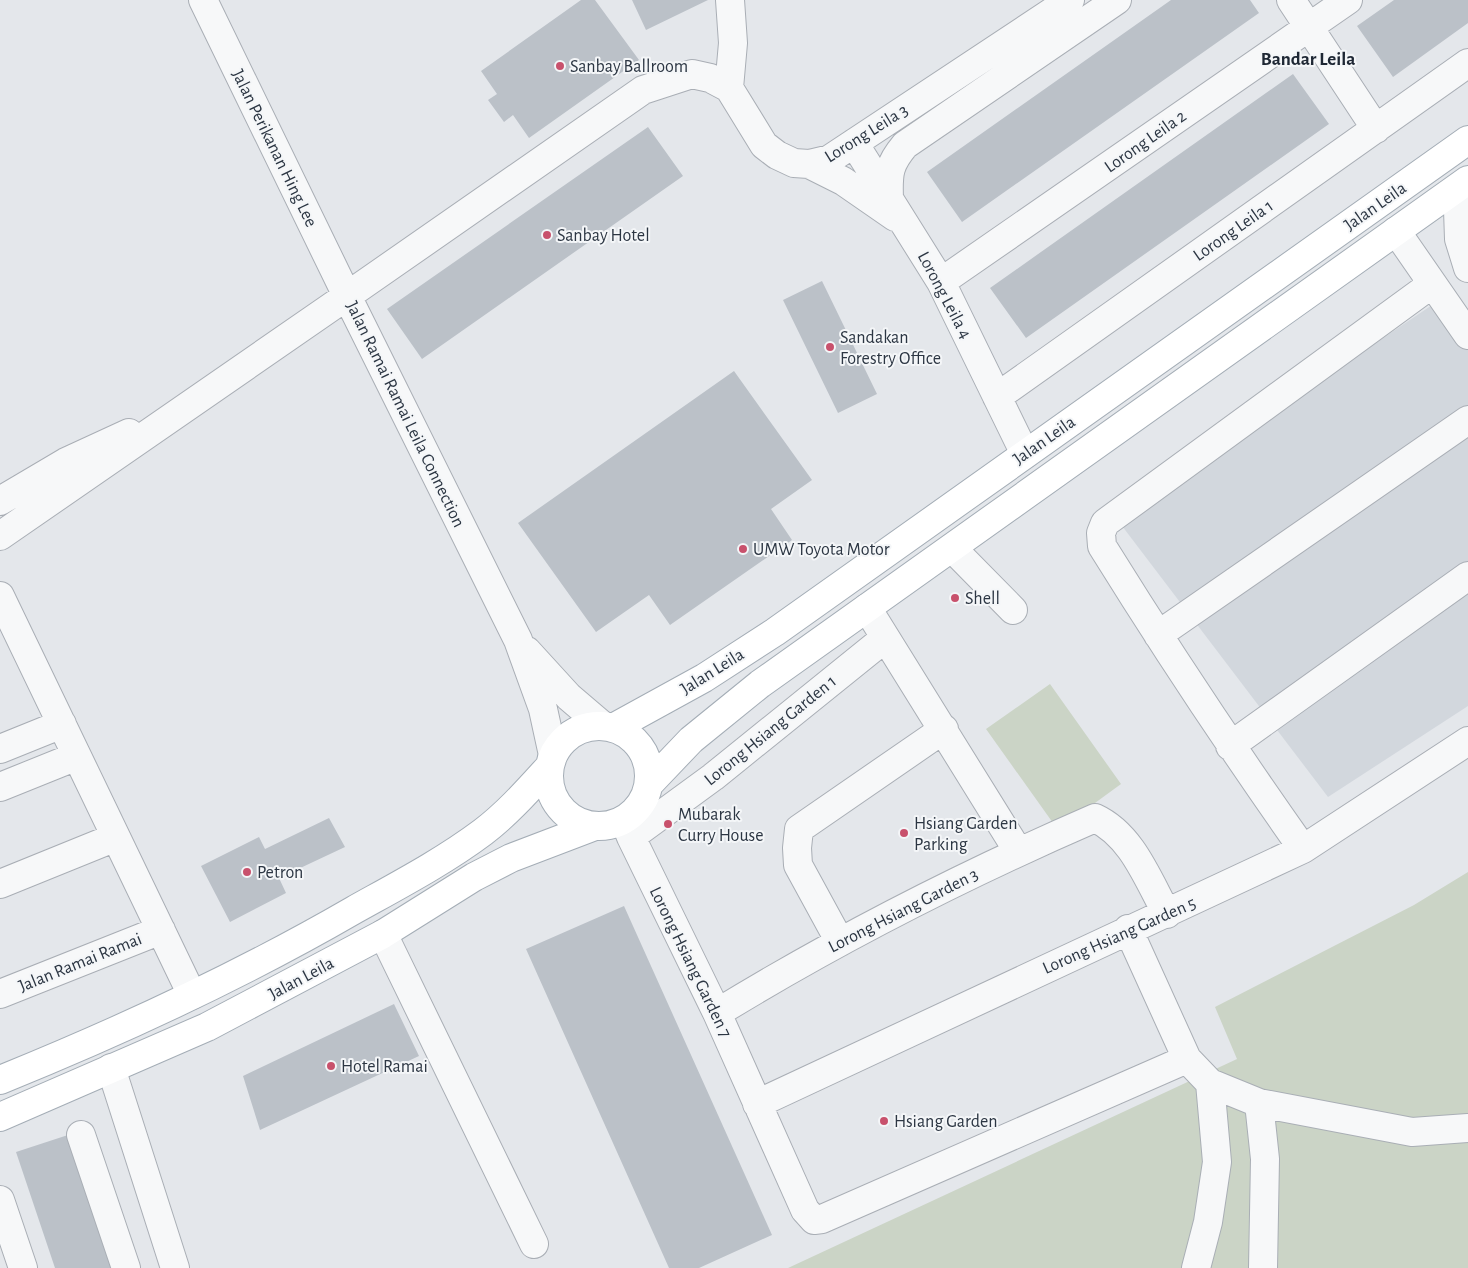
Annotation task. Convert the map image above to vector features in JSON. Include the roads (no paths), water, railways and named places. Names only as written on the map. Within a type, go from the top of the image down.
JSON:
[{"type":"main road","name":"Jalan Leila","points":[[608,727],[704,678],[775,632],[1468,140]]},
{"type":"main road","name":"Jalan Leila","points":[[650,783],[691,740],[760,684],[1468,180]]},
{"type":"main road","points":[[608,727],[626,734],[637,743],[645,755],[650,783],[645,798],[636,810],[627,829],[610,825],[595,826],[578,822],[564,813],[554,799],[549,783],[552,761],[562,743],[574,733],[588,728],[608,727]]},
{"type":"main road","name":"Jalan Leila","points":[[0,1080],[98,1041],[303,940],[415,875],[483,832],[523,796],[552,761]]},
{"type":"main road","name":"Jalan Leila","points":[[0,1117],[207,1027],[384,934],[474,877],[511,858],[595,826]]},
{"type":"street","name":"Jalan Perikanan Hing Lee","points":[[203,0],[347,296]]},
{"type":"street","points":[[729,88],[733,43],[730,0]]},
{"type":"street","name":"Lorong Leila 3","points":[[729,88],[764,146],[794,163],[809,164],[830,159],[1070,0]]},
{"type":"street","points":[[889,198],[888,172],[895,157],[905,145],[1117,0]]},
{"type":"street","points":[[1291,0],[1376,129]]},
{"type":"street","name":"Lorong Leila 2","points":[[941,282],[1348,0]]},
{"type":"street","name":"Lorong Leila 1","points":[[997,397],[1468,63]]},
{"type":"street","name":"Jalan Ramai Ramai Leila Connection","points":[[552,761],[544,708],[518,640],[347,296],[643,90],[692,74],[710,78],[729,88]]},
{"type":"street","name":"Lorong Leila 4","points":[[854,143],[941,282],[1025,454]]},
{"type":"street","points":[[809,164],[843,181],[906,225]]},
{"type":"street","points":[[1468,192],[1458,210],[1459,239],[1468,268]]},
{"type":"street","points":[[1396,231],[1468,335]]},
{"type":"street","points":[[1303,849],[1230,746],[1158,635],[1102,546],[1100,533],[1105,523],[1432,284]]},
{"type":"street","points":[[0,536],[347,296]]},
{"type":"street","points":[[0,501],[66,462],[193,403]]},
{"type":"street","points":[[1158,635],[1468,420]]},
{"type":"street","points":[[952,548],[1014,610]]},
{"type":"street","points":[[1230,746],[1468,576]]},
{"type":"street","points":[[0,596],[10,640],[62,724],[192,995]]},
{"type":"street","points":[[866,608],[884,639],[944,729],[1018,851]]},
{"type":"street","name":"Lorong Hsiang Garden 1","points":[[627,829],[714,777],[884,639]]},
{"type":"street","name":"Jalan Ramai Ramai Leila Connection","points":[[518,640],[569,697],[608,727]]},
{"type":"street","points":[[0,749],[62,724]]},
{"type":"street","points":[[840,942],[798,865],[799,829],[944,729]]},
{"type":"street","name":"Lorong Hsiang Garden 5","points":[[757,1104],[1128,929],[1168,914],[1303,849],[1468,742]]},
{"type":"street","points":[[0,787],[77,756]]},
{"type":"street","name":"Lorong Hsiang Garden 3","points":[[717,1013],[771,980],[840,942],[1018,851],[1096,818],[1112,825],[1128,844],[1168,914]]},
{"type":"street","name":"Lorong Hsiang Garden 7","points":[[627,829],[717,1013],[805,1210],[814,1220],[822,1219],[1187,1059]]},
{"type":"street","points":[[0,884],[116,837]]},
{"type":"street","points":[[1128,929],[1187,1059],[1210,1083],[1259,1103],[1412,1132],[1468,1128]]},
{"type":"street","name":"Jalan Ramai Ramai","points":[[0,994],[160,930]]},
{"type":"street","points":[[384,934],[534,1244]]},
{"type":"street","points":[[111,1068],[175,1268]]},
{"type":"street","points":[[1196,1268],[1208,1222],[1217,1162],[1210,1083]]},
{"type":"street","points":[[1259,1103],[1265,1159],[1263,1268]]},
{"type":"street","points":[[81,1135],[126,1268]]},
{"type":"street","points":[[0,1200],[23,1268]]},
{"type":"place","name":"Sanbay Ballroom","points":[[560,66]]},
{"type":"place","name":"Sanbay Hotel","points":[[547,235]]},
{"type":"place","name":"Sandakan Forestry Office","points":[[830,347]]},
{"type":"place","name":"UMW Toyota Motor","points":[[743,549]]},
{"type":"place","name":"Shell","points":[[955,598]]},
{"type":"place","name":"Mubarak Curry House","points":[[668,824]]},
{"type":"place","name":"Hsiang Garden Parking","points":[[904,833]]},
{"type":"place","name":"Petron","points":[[247,872]]},
{"type":"place","name":"Hotel Ramai","points":[[331,1066]]},
{"type":"place","name":"Hsiang Garden","points":[[884,1121]]},
{"type":"district","name":"Bandar Leila","points":[[1308,58]]}]
